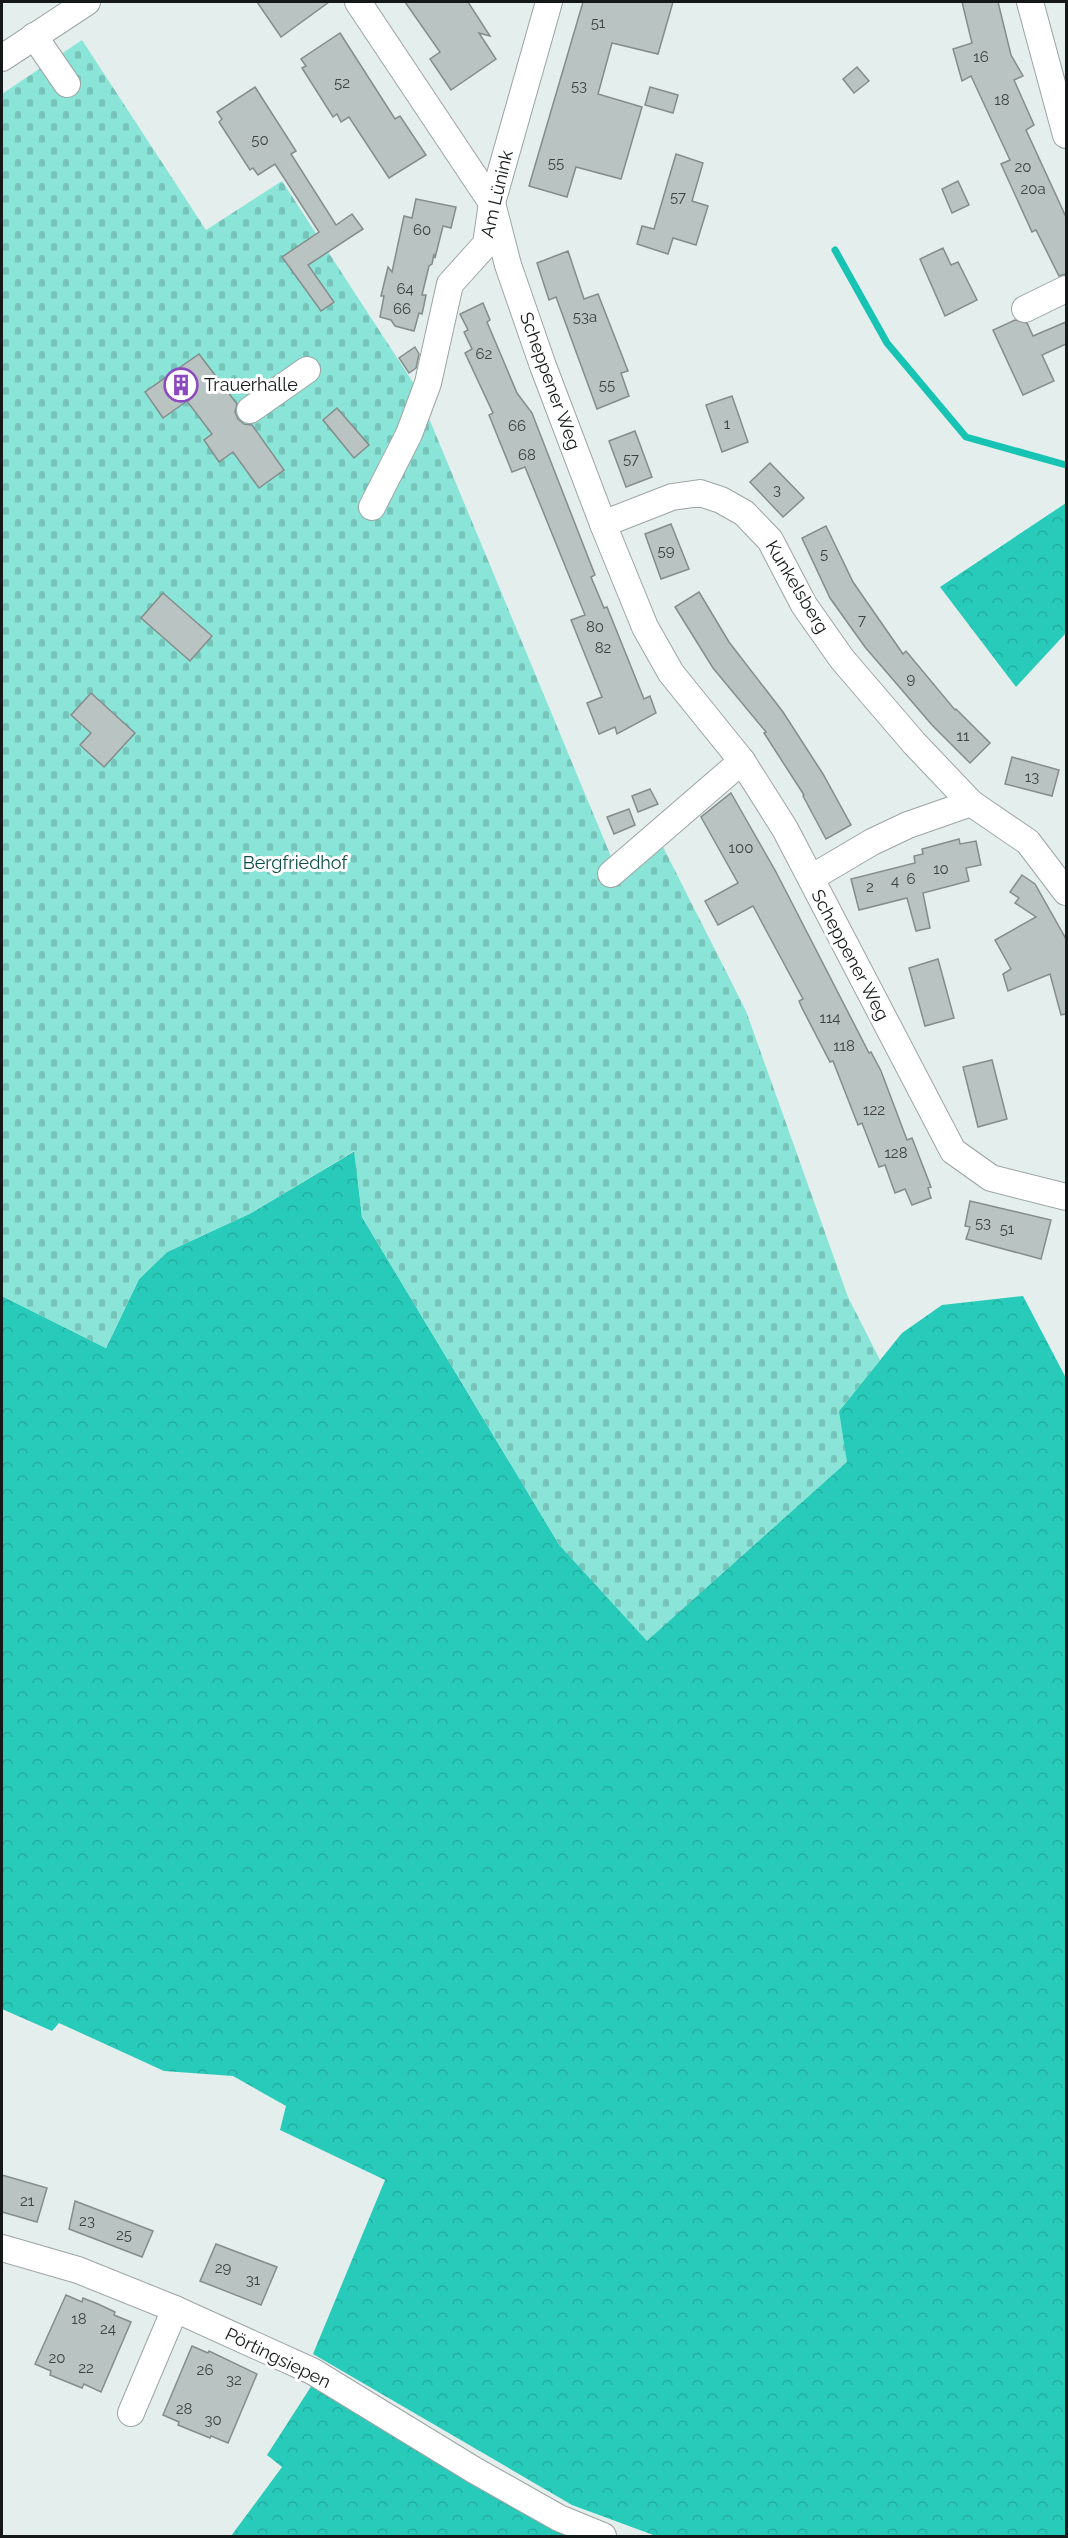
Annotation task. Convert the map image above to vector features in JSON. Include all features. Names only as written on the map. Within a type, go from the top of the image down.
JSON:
[{"type":"street","points":[[2,58],[87,2]]},
{"type":"street","name":"Scheppener Weg","points":[[358,2],[492,203],[507,265],[603,524],[645,627],[671,673],[742,761],[785,829],[953,1151],[991,1178],[1066,1197]]},
{"type":"street","name":"Am Lünink","points":[[372,507],[409,434],[428,383],[450,284],[486,244],[492,203],[549,2]]},
{"type":"street","points":[[1030,2],[1066,135]]},
{"type":"street","points":[[34,36],[67,84]]},
{"type":"street","points":[[1025,309],[1066,289]]},
{"type":"street","points":[[250,410],[307,370]]},
{"type":"street","name":"Kunkelsberg","points":[[603,524],[672,497],[700,493],[721,500],[744,513],[770,540],[804,605],[842,660],[914,743],[971,803],[1028,842],[1066,892]]},
{"type":"street","points":[[611,874],[742,761]]},
{"type":"street","points":[[811,878],[872,842],[908,825],[971,803]]},
{"type":"street","name":"Pörtingsiepen","points":[[2,2248],[78,2270],[175,2309],[312,2371],[483,2475],[560,2518],[603,2536]]},
{"type":"street","points":[[131,2413],[175,2309]]},
{"type":"green space","name":"Bergfriedhof","points":[[82,40],[206,230],[282,181],[416,387],[612,859],[661,843],[746,1011],[848,1297],[880,1360],[839,1411],[847,1462],[647,1641],[560,1546],[362,1217],[354,1151],[251,1213],[167,1252],[139,1279],[106,1348],[2,1296],[2,94]]},
{"type":"green space","points":[[1066,503],[1066,633],[1016,687],[940,587]]},
{"type":"green space","points":[[355,1151],[362,1217],[560,1546],[839,1411],[902,1333],[942,1305],[1023,1296],[1066,1378],[1066,2536],[656,2536],[572,2505],[313,2354],[385,2180],[280,2130],[286,2106],[233,2076],[164,2071],[59,2023],[52,2031],[2,2009],[2,1296],[106,1348],[139,1279],[167,1252],[251,1213]]},
{"type":"green space","points":[[312,2385],[492,2496],[576,2536],[231,2536],[282,2467],[267,2455]]},
{"type":"building","points":[[257,2],[329,2],[281,37]]},
{"type":"building","points":[[405,2],[468,2],[490,36],[479,33],[496,59],[451,90],[430,59],[440,52]]},
{"type":"building","points":[[583,2],[673,2],[658,54],[612,43],[598,94],[642,107],[621,179],[576,167],[567,197],[529,186]]},
{"type":"building","points":[[962,2],[998,2],[1011,55],[1023,76],[1014,80],[1034,125],[1026,130],[1066,217],[1066,274],[1059,276],[1036,230],[1032,232],[1001,164],[1010,160],[971,76],[962,81],[953,49],[972,43]]},
{"type":"building","points":[[340,33],[395,119],[400,116],[426,155],[389,178],[349,117],[341,122],[337,114],[333,117],[302,68],[306,66],[301,59]]},
{"type":"building","points":[[857,67],[869,81],[854,93],[843,79]]},
{"type":"building","points":[[255,87],[296,151],[291,154],[336,225],[352,214],[363,229],[308,265],[334,302],[321,311],[282,257],[319,232],[275,164],[258,175],[253,168],[250,170],[219,122],[222,119],[217,112]]},
{"type":"building","points":[[650,87],[678,95],[673,113],[645,105]]},
{"type":"building","points":[[676,154],[703,163],[692,201],[708,206],[696,245],[673,238],[668,254],[637,244],[642,226],[654,229]]},
{"type":"building","points":[[958,181],[969,205],[952,213],[942,189]]},
{"type":"building","points":[[416,199],[456,207],[451,228],[443,226],[435,258],[434,254],[432,264],[429,266],[422,295],[426,295],[422,314],[419,313],[414,331],[395,326],[391,320],[380,317],[384,296],[381,296],[388,267],[392,272],[404,216],[412,218]]},
{"type":"building","points":[[943,248],[951,265],[958,262],[977,300],[945,316],[920,259]]},
{"type":"building","points":[[568,251],[584,299],[598,294],[628,371],[621,373],[629,396],[597,409],[556,297],[549,300],[537,263]]},
{"type":"building","points":[[483,303],[490,320],[487,322],[517,393],[532,413],[595,575],[591,577],[604,608],[607,607],[644,699],[650,696],[656,713],[617,734],[615,727],[599,734],[587,703],[602,697],[571,620],[585,615],[525,467],[512,472],[489,415],[493,413],[465,353],[472,349],[464,332],[468,330],[460,314]]},
{"type":"building","points":[[1015,320],[1027,323],[1033,336],[1066,322],[1066,344],[1042,355],[1054,381],[1023,395],[993,330]]},
{"type":"building","points":[[415,347],[419,354],[416,368],[409,373],[399,358]]},
{"type":"building","points":[[199,354],[237,404],[235,412],[238,419],[244,424],[252,425],[284,470],[259,488],[233,452],[219,462],[204,440],[212,434],[187,401],[163,418],[145,392]]},
{"type":"building","points":[[732,396],[748,442],[722,452],[706,405]]},
{"type":"building","points":[[337,408],[369,445],[354,458],[323,420]]},
{"type":"building","points":[[635,431],[652,477],[626,487],[609,441]]},
{"type":"building","points":[[770,463],[804,498],[783,517],[750,482]]},
{"type":"building","points":[[671,524],[689,569],[661,579],[645,534]]},
{"type":"building","points":[[826,526],[853,582],[903,654],[906,651],[955,710],[990,743],[970,763],[932,725],[865,647],[830,598],[802,538]]},
{"type":"building","points":[[699,592],[729,642],[783,712],[823,774],[851,825],[826,839],[804,795],[764,733],[766,732],[713,668],[675,607]]},
{"type":"building","points":[[163,593],[212,636],[190,661],[141,618]]},
{"type":"building","points":[[91,693],[135,733],[104,767],[80,745],[91,733],[71,715]]},
{"type":"building","points":[[1012,757],[1059,770],[1052,796],[1005,784]]},
{"type":"building","points":[[650,789],[658,804],[638,812],[632,796]]},
{"type":"building","points":[[731,793],[776,872],[869,1053],[871,1052],[881,1071],[907,1140],[912,1138],[931,1187],[928,1188],[931,1198],[912,1205],[905,1189],[895,1193],[885,1165],[879,1167],[862,1123],[858,1125],[833,1061],[830,1062],[802,1008],[799,1001],[803,999],[753,906],[718,925],[705,901],[738,883],[701,817]]},
{"type":"building","points":[[629,809],[635,825],[614,834],[607,817]]},
{"type":"building","points":[[959,839],[960,844],[976,841],[981,865],[966,868],[969,881],[923,893],[930,928],[916,931],[907,898],[859,910],[851,879],[915,863],[914,856],[923,854],[922,849]]},
{"type":"building","points":[[1022,875],[1035,884],[1066,939],[1066,1014],[1061,1015],[1050,974],[1008,991],[1003,974],[1011,969],[995,940],[1036,917],[1015,903],[1019,898],[1010,892]]},
{"type":"building","points":[[938,959],[954,1018],[925,1026],[909,968]]},
{"type":"building","points":[[992,1060],[1007,1119],[978,1127],[963,1067]]},
{"type":"building","points":[[970,1201],[1051,1220],[1041,1259],[966,1239],[970,1227],[965,1226]]},
{"type":"building","points":[[2,2175],[47,2188],[37,2222],[2,2212]]},
{"type":"building","points":[[75,2201],[153,2231],[142,2257],[69,2229]]},
{"type":"building","points":[[216,2244],[277,2267],[261,2305],[200,2281]]},
{"type":"building","points":[[66,2295],[82,2302],[83,2298],[98,2304],[115,2312],[114,2315],[131,2322],[101,2392],[84,2384],[82,2388],[50,2375],[51,2371],[35,2364]]},
{"type":"building","points":[[192,2346],[208,2353],[209,2351],[257,2374],[228,2443],[178,2425],[179,2422],[163,2415]]},
{"type":"waterway","points":[[835,250],[887,343],[966,437],[1066,465]]},
{"type":"place","name":"Trauerhalle","points":[[181,385]]}]
